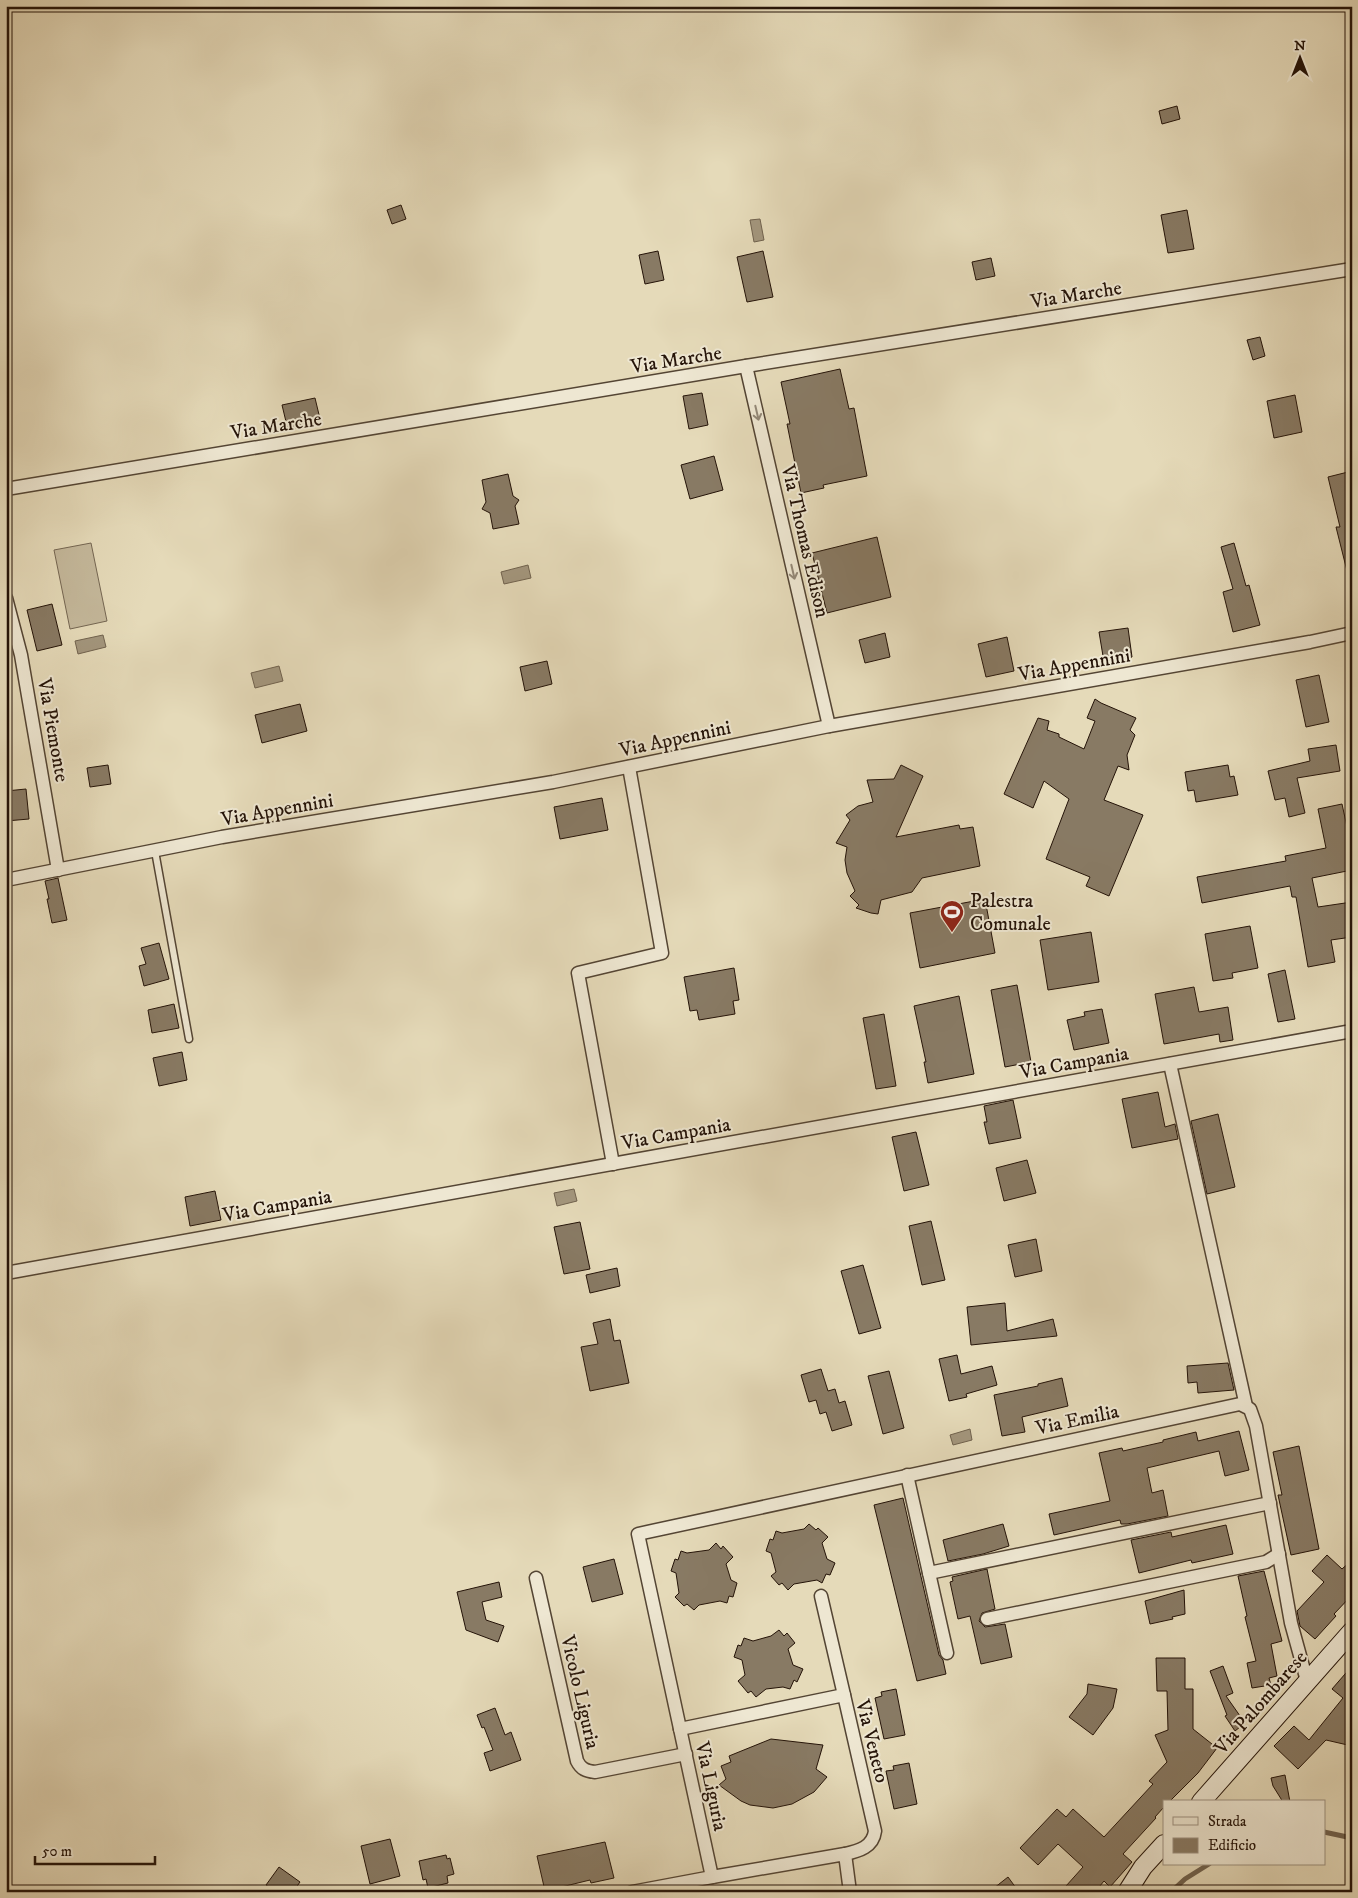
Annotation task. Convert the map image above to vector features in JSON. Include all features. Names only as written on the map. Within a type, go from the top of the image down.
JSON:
[{"type":"main road","name":"Via Palombarese","points":[[1203,1800],[1352,1631]]},
{"type":"main road","points":[[1134,1889],[1163,1846]]},
{"type":"street","name":"Via Marche","points":[[6,489],[746,366],[1352,269]]},
{"type":"street","name":"Via Thomas Edison","points":[[746,366],[829,726]]},
{"type":"street","name":"Via Piemonte","points":[[6,598],[21,656],[58,870]]},
{"type":"street","name":"Via Appennini","points":[[6,880],[291,825],[629,768],[829,726],[1310,642],[1352,633]]},
{"type":"street","points":[[613,1164],[578,973],[662,953],[629,768]]},
{"type":"street","name":"Via Campania","points":[[6,1273],[1352,1031]]},
{"type":"street","points":[[1170,1064],[1246,1406],[1250,1409],[1256,1426],[1291,1623],[1307,1681]]},
{"type":"street","name":"Via Emilia","points":[[638,1534],[1233,1404],[1246,1406]]},
{"type":"street","points":[[906,1475],[947,1653]]},
{"type":"street","points":[[929,1573],[1270,1503]]},
{"type":"street","name":"Via Liguria","points":[[638,1534],[712,1877]]},
{"type":"street","points":[[986,1619],[1266,1562],[1279,1554]]},
{"type":"street","name":"Vicolo Liguria","points":[[536,1578],[577,1761],[580,1765],[584,1769],[595,1772],[686,1754]]},
{"type":"street","points":[[821,1596],[844,1695]]},
{"type":"street","name":"Via Veneto","points":[[680,1729],[844,1695],[875,1831],[874,1837],[868,1845],[858,1851],[845,1854]]},
{"type":"street","points":[[632,1892],[845,1854],[850,1892]]},
{"type":"lane","points":[[155,851],[189,1039]]},
{"type":"shaded area","points":[[760,219],[764,240],[754,242],[750,220]]},
{"type":"shaded area","points":[[91,543],[107,621],[70,629],[54,550]]},
{"type":"shaded area","points":[[528,565],[531,578],[504,584],[501,572]]},
{"type":"shaded area","points":[[103,635],[106,647],[78,654],[75,641]]},
{"type":"shaded area","points":[[279,666],[283,681],[255,688],[251,673]]},
{"type":"shaded area","points":[[574,1189],[577,1201],[557,1206],[554,1193]]},
{"type":"shaded area","points":[[970,1429],[972,1440],[953,1445],[950,1435]]},
{"type":"building","points":[[1177,106],[1180,119],[1162,124],[1159,111]]},
{"type":"building","points":[[401,205],[406,219],[392,224],[387,210]]},
{"type":"building","points":[[1187,210],[1194,249],[1168,253],[1161,215]]},
{"type":"building","points":[[658,251],[664,280],[645,284],[639,255]]},
{"type":"building","points":[[763,251],[773,297],[747,302],[737,257]]},
{"type":"building","points":[[991,258],[995,276],[976,280],[972,262]]},
{"type":"building","points":[[1260,337],[1265,356],[1253,360],[1247,340]]},
{"type":"building","points":[[840,369],[849,409],[854,408],[867,476],[823,485],[824,488],[801,493],[787,424],[790,424],[781,382]]},
{"type":"building","points":[[702,393],[708,425],[689,429],[683,396]]},
{"type":"building","points":[[1295,395],[1302,432],[1274,438],[1267,401]]},
{"type":"building","points":[[315,398],[321,423],[288,430],[282,405]]},
{"type":"building","points":[[714,456],[723,490],[690,499],[681,465]]},
{"type":"building","points":[[1352,471],[1352,571],[1347,571],[1336,527],[1340,527],[1328,477]]},
{"type":"building","points":[[508,474],[513,496],[519,500],[515,506],[519,524],[493,529],[490,513],[482,509],[486,502],[482,480]]},
{"type":"building","points":[[877,537],[891,597],[827,613],[812,553]]},
{"type":"building","points":[[1234,543],[1246,586],[1249,585],[1260,625],[1233,632],[1223,592],[1233,589],[1221,547]]},
{"type":"building","points":[[52,604],[62,645],[37,651],[27,610]]},
{"type":"building","points":[[1128,628],[1132,657],[1104,662],[1099,632]]},
{"type":"building","points":[[885,633],[890,657],[865,663],[859,640]]},
{"type":"building","points":[[1007,637],[1014,671],[986,677],[978,644]]},
{"type":"building","points":[[547,661],[552,684],[525,691],[520,667]]},
{"type":"building","points":[[1319,675],[1329,722],[1306,727],[1296,680]]},
{"type":"building","points":[[1095,699],[1136,718],[1130,730],[1135,735],[1127,755],[1129,770],[1118,766],[1104,800],[1143,815],[1109,896],[1086,886],[1090,877],[1046,859],[1069,799],[1044,781],[1033,808],[1004,794],[1038,718],[1049,721],[1047,730],[1059,734],[1059,737],[1084,749],[1095,721],[1087,718]]},
{"type":"building","points":[[300,704],[307,731],[262,743],[255,715]]},
{"type":"building","points":[[1336,745],[1340,771],[1297,778],[1305,813],[1289,817],[1285,798],[1275,800],[1268,771],[1310,761],[1308,749]]},
{"type":"building","points":[[108,765],[111,784],[90,787],[87,768]]},
{"type":"building","points":[[901,765],[923,776],[896,837],[959,825],[960,829],[973,827],[980,866],[922,878],[912,892],[881,900],[878,914],[871,913],[856,908],[859,905],[850,896],[855,891],[847,873],[845,860],[847,847],[836,843],[850,820],[846,815],[858,806],[873,802],[867,780],[894,779]]},
{"type":"building","points":[[1228,765],[1230,777],[1234,776],[1238,795],[1196,802],[1194,790],[1188,791],[1185,772]]},
{"type":"building","points":[[26,789],[29,819],[6,821],[6,791]]},
{"type":"building","points":[[602,798],[608,830],[560,839],[554,807]]},
{"type":"building","points":[[1342,804],[1352,850],[1352,870],[1312,878],[1318,907],[1352,902],[1352,937],[1331,940],[1335,962],[1308,967],[1296,897],[1292,897],[1290,886],[1202,903],[1197,877],[1286,861],[1285,856],[1326,848],[1318,809]]},
{"type":"building","points":[[58,878],[67,920],[52,923],[45,881]]},
{"type":"building","name":"Palestra Comunale","points":[[985,899],[995,953],[920,968],[910,913]]},
{"type":"building","points":[[1250,926],[1258,968],[1232,973],[1233,978],[1213,981],[1205,934]]},
{"type":"building","points":[[1091,932],[1099,982],[1048,990],[1040,940]]},
{"type":"building","points":[[159,943],[169,979],[144,986],[139,966],[146,964],[141,948]]},
{"type":"building","points":[[734,968],[739,1000],[733,1001],[735,1014],[699,1020],[697,1010],[690,1011],[684,977]]},
{"type":"building","points":[[1285,970],[1295,1019],[1278,1022],[1268,974]]},
{"type":"building","points":[[1017,985],[1031,1062],[1005,1067],[991,990]]},
{"type":"building","points":[[1194,987],[1199,1012],[1228,1007],[1233,1040],[1220,1042],[1219,1034],[1164,1044],[1155,994]]},
{"type":"building","points":[[959,996],[974,1074],[928,1083],[924,1062],[926,1062],[914,1006]]},
{"type":"building","points":[[174,1004],[179,1028],[152,1033],[148,1010]]},
{"type":"building","points":[[1102,1009],[1109,1043],[1074,1050],[1067,1020],[1085,1016],[1084,1012]]},
{"type":"building","points":[[884,1014],[896,1086],[876,1089],[863,1018]]},
{"type":"building","points":[[182,1052],[187,1080],[159,1086],[153,1058]]},
{"type":"building","points":[[1158,1092],[1165,1127],[1175,1124],[1178,1139],[1132,1148],[1122,1099]]},
{"type":"building","points":[[1013,1100],[1021,1138],[989,1144],[984,1122],[987,1122],[984,1106]]},
{"type":"building","points":[[1218,1114],[1235,1187],[1207,1194],[1191,1121]]},
{"type":"building","points":[[916,1132],[929,1185],[904,1191],[892,1137]]},
{"type":"building","points":[[1027,1160],[1036,1193],[1004,1201],[996,1168]]},
{"type":"building","points":[[215,1191],[221,1220],[190,1226],[185,1197]]},
{"type":"building","points":[[931,1221],[945,1280],[922,1285],[909,1226]]},
{"type":"building","points":[[580,1222],[590,1269],[564,1274],[554,1227]]},
{"type":"building","points":[[1036,1239],[1042,1271],[1015,1277],[1008,1245]]},
{"type":"building","points":[[863,1265],[881,1328],[859,1334],[841,1271]]},
{"type":"building","points":[[617,1268],[620,1286],[590,1293],[586,1275]]},
{"type":"building","points":[[1005,1303],[1007,1331],[1053,1319],[1057,1336],[971,1345],[967,1307]]},
{"type":"building","points":[[610,1319],[614,1341],[620,1340],[629,1383],[590,1391],[581,1347],[598,1344],[593,1323]]},
{"type":"building","points":[[957,1355],[961,1374],[992,1366],[997,1385],[966,1394],[967,1397],[949,1401],[939,1359]]},
{"type":"building","points":[[1228,1363],[1234,1390],[1198,1393],[1197,1382],[1188,1383],[1187,1366]]},
{"type":"building","points":[[821,1369],[828,1391],[835,1389],[839,1403],[845,1401],[852,1425],[832,1431],[826,1412],[820,1414],[816,1400],[809,1402],[801,1375]]},
{"type":"building","points":[[889,1371],[904,1428],[883,1434],[868,1376]]},
{"type":"building","points":[[1062,1378],[1068,1406],[1022,1417],[1025,1432],[1002,1436],[994,1395],[1038,1386],[1038,1384]]},
{"type":"building","points":[[1239,1431],[1249,1470],[1225,1476],[1219,1451],[1147,1468],[1152,1493],[1163,1490],[1168,1516],[1127,1524],[1121,1524],[1120,1520],[1054,1535],[1049,1514],[1110,1501],[1099,1453],[1122,1448],[1123,1451],[1196,1432],[1198,1441]]},
{"type":"building","points":[[1299,1446],[1319,1549],[1291,1555],[1278,1495],[1282,1495],[1273,1452]]},
{"type":"building","points":[[903,1498],[939,1655],[943,1660],[946,1674],[917,1681],[874,1505]]},
{"type":"building","points":[[809,1524],[816,1530],[818,1528],[828,1537],[822,1543],[827,1559],[835,1563],[830,1575],[826,1574],[822,1583],[817,1580],[794,1584],[788,1590],[782,1583],[779,1585],[771,1576],[776,1572],[771,1553],[766,1551],[770,1539],[773,1540],[776,1531],[782,1533],[804,1529]]},
{"type":"building","points":[[1003,1524],[1009,1546],[983,1554],[948,1561],[943,1540]]},
{"type":"building","points":[[1226,1525],[1233,1554],[1192,1563],[1191,1560],[1139,1573],[1131,1540],[1171,1532],[1172,1537]]},
{"type":"building","points":[[716,1543],[721,1549],[723,1546],[733,1557],[726,1564],[731,1580],[737,1583],[733,1597],[729,1596],[727,1603],[720,1601],[699,1605],[694,1610],[687,1604],[684,1606],[675,1597],[679,1593],[676,1573],[671,1571],[675,1559],[678,1560],[681,1551],[687,1553],[709,1550]]},
{"type":"building","points":[[1327,1555],[1342,1569],[1352,1560],[1352,1595],[1334,1614],[1336,1616],[1315,1639],[1300,1626],[1297,1611],[1324,1582],[1312,1571]]},
{"type":"building","points":[[614,1559],[623,1594],[592,1602],[583,1567]]},
{"type":"building","points":[[987,1569],[995,1609],[982,1613],[979,1621],[985,1627],[1005,1624],[1012,1657],[981,1664],[970,1616],[958,1619],[950,1582],[953,1581],[952,1577]]},
{"type":"building","points":[[1264,1571],[1282,1641],[1271,1644],[1277,1676],[1269,1678],[1271,1685],[1252,1688],[1247,1663],[1256,1661],[1245,1617],[1247,1616],[1238,1576]]},
{"type":"building","points":[[499,1582],[502,1597],[482,1602],[486,1620],[504,1626],[498,1642],[466,1630],[457,1592]]},
{"type":"building","points":[[1184,1590],[1185,1614],[1172,1617],[1173,1619],[1150,1624],[1145,1601]]},
{"type":"building","points":[[779,1630],[784,1636],[787,1633],[795,1643],[788,1649],[793,1665],[803,1669],[797,1682],[794,1680],[790,1689],[783,1687],[766,1689],[756,1697],[751,1691],[748,1693],[738,1681],[745,1675],[742,1660],[734,1657],[738,1645],[741,1646],[744,1638],[753,1641],[771,1636]]},
{"type":"building","points":[[1156,1658],[1185,1658],[1185,1689],[1193,1689],[1193,1729],[1217,1748],[1198,1773],[1171,1800],[1163,1800],[1163,1808],[1156,1818],[1123,1854],[1132,1862],[1110,1887],[1104,1881],[1095,1892],[1073,1892],[1066,1886],[1083,1867],[1058,1844],[1038,1865],[1020,1848],[1057,1809],[1066,1817],[1073,1809],[1104,1837],[1153,1784],[1149,1781],[1167,1762],[1155,1735],[1168,1730],[1167,1691],[1157,1691]]},
{"type":"building","points":[[1223,1666],[1233,1693],[1226,1696],[1245,1723],[1235,1731],[1225,1716],[1227,1715],[1210,1671]]},
{"type":"building","points":[[1352,1666],[1352,1746],[1326,1740],[1298,1769],[1274,1746],[1294,1726],[1309,1740],[1343,1698],[1332,1689]]},
{"type":"building","points":[[1088,1684],[1117,1689],[1113,1708],[1093,1735],[1069,1717],[1087,1694]]},
{"type":"building","points":[[896,1689],[905,1735],[884,1739],[875,1698],[882,1696],[881,1692]]},
{"type":"building","points":[[495,1708],[505,1735],[511,1732],[521,1760],[490,1771],[484,1753],[493,1750],[477,1715]]},
{"type":"building","points":[[771,1739],[823,1745],[816,1769],[827,1777],[814,1792],[792,1804],[773,1808],[750,1805],[741,1801],[719,1785],[726,1779],[721,1766],[731,1762],[729,1756]]},
{"type":"building","points":[[909,1763],[917,1804],[894,1809],[886,1771],[894,1770],[893,1766]]},
{"type":"building","points":[[1285,1775],[1290,1800],[1282,1800],[1273,1786],[1271,1778]]},
{"type":"building","points":[[390,1839],[400,1876],[370,1884],[361,1846]]},
{"type":"building","points":[[605,1842],[614,1878],[591,1883],[590,1880],[545,1891],[537,1856]]},
{"type":"building","points":[[446,1855],[447,1859],[450,1858],[454,1874],[447,1876],[448,1883],[428,1888],[426,1879],[423,1880],[419,1861]]},
{"type":"building","points":[[279,1867],[300,1882],[293,1892],[275,1892],[266,1885]]},
{"type":"building","points":[[1008,1877],[1019,1892],[989,1892]]},
{"type":"waterway","points":[[1326,1832],[1352,1838]]},
{"type":"waterway","points":[[1171,1892],[1185,1879],[1206,1866]]},
{"type":"place","name":"Palestra Comunale","points":[[952,933]]}]
